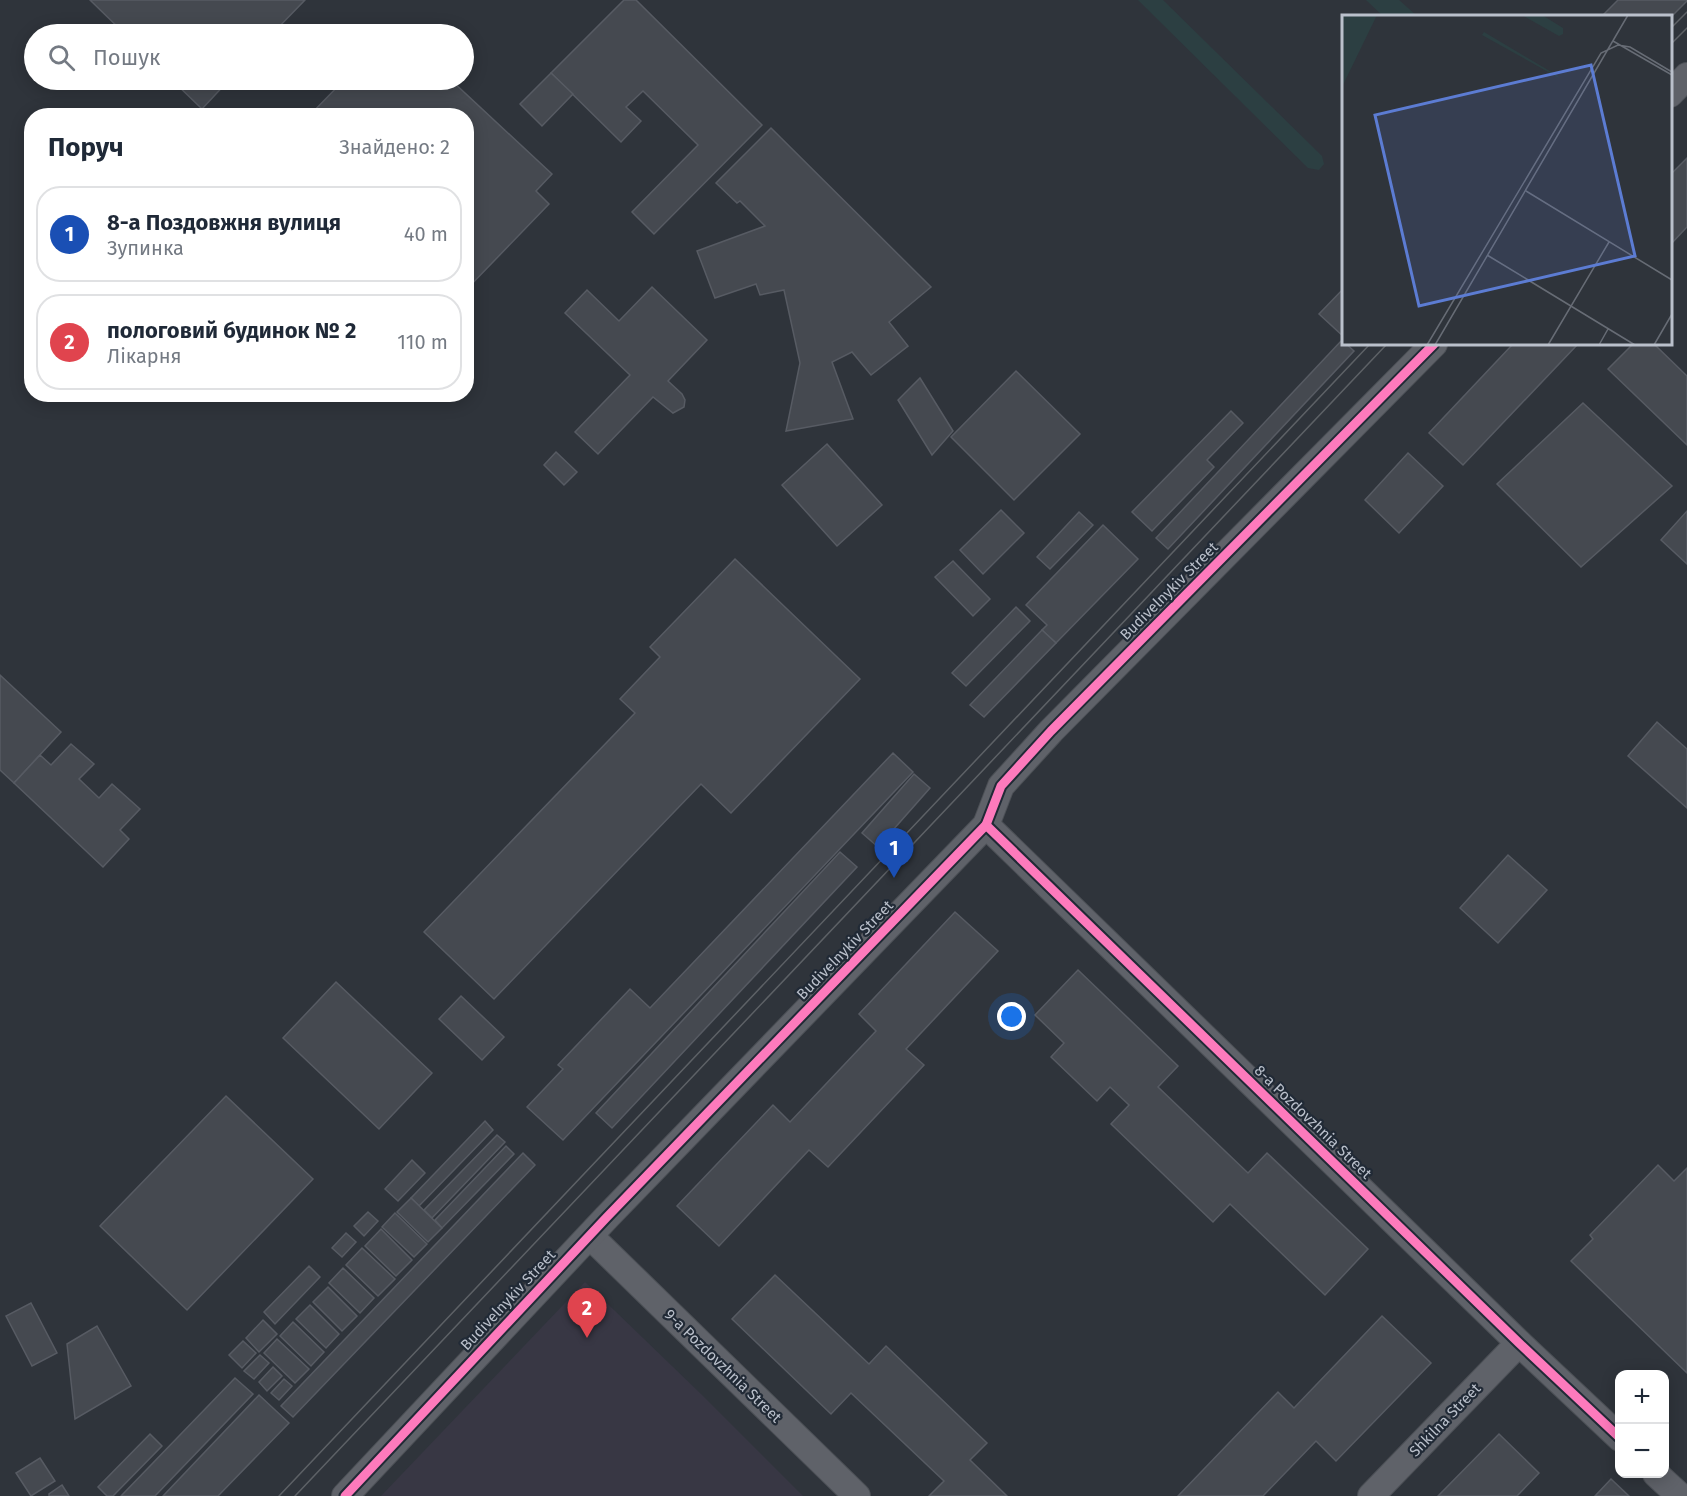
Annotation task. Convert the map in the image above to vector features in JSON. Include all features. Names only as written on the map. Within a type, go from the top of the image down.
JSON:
[{"type":"street","points":[[1672,93],[1687,76]]},
{"type":"street","name":"Budivelnykiv Street","points":[[345,1496],[590,1236],[986,825],[1001,786],[1051,731],[1433,345]]},
{"type":"street","name":"8-a Pozdovzhnia Street","points":[[986,825],[1519,1343],[1615,1433]]},
{"type":"street","name":"9-a Pozdovzhnia Street","points":[[590,1236],[857,1496]]},
{"type":"street","name":"Shkilna Street","points":[[1371,1496],[1519,1343]]},
{"type":"street","points":[[1661,1478],[1680,1496]]},
{"type":"shaded area","points":[[1138,0],[1163,0],[1322,156],[1324,164],[1319,170],[1308,168]]},
{"type":"shaded area","points":[[1366,0],[1399,0],[1416,15],[1382,15]]},
{"type":"shaded area","points":[[585,1282],[701,1394],[803,1496],[381,1496]]},
{"type":"building","points":[[90,0],[305,0],[282,24],[115,24]]},
{"type":"building","points":[[624,0],[636,0],[762,125],[654,234],[632,212],[698,145],[643,91],[626,107],[641,121],[621,142],[551,73]]},
{"type":"building","points":[[1618,0],[1687,0],[1672,16],[1603,15]]},
{"type":"building","points":[[551,73],[573,94],[542,126],[520,104]]},
{"type":"building","points":[[182,90],[220,90],[203,108]]},
{"type":"building","points":[[334,90],[462,90],[552,174],[536,191],[549,204],[474,282],[474,108],[317,108]]},
{"type":"building","points":[[771,128],[931,287],[889,322],[908,346],[871,375],[852,352],[832,362],[853,419],[786,431],[800,363],[784,290],[760,295],[756,284],[715,298],[697,251],[765,226],[740,201],[737,203],[716,183]]},
{"type":"building","points":[[1687,158],[1687,227],[1672,243],[1672,173]]},
{"type":"building","points":[[652,287],[707,340],[668,381],[682,394],[685,400],[684,407],[673,413],[653,397],[598,454],[575,432],[630,375],[565,313],[587,290],[619,321]]},
{"type":"building","points":[[1342,290],[1342,335],[1319,314]]},
{"type":"building","points":[[1342,340],[1342,345],[1347,345],[1354,351],[1168,549],[1156,538]]},
{"type":"building","points":[[1512,345],[1577,345],[1463,465],[1429,433]]},
{"type":"building","points":[[1632,345],[1655,345],[1687,376],[1687,445],[1608,369]]},
{"type":"building","points":[[1016,371],[1080,434],[1014,500],[951,437]]},
{"type":"building","points":[[920,378],[953,431],[932,455],[898,400]]},
{"type":"building","points":[[1583,403],[1672,486],[1581,567],[1497,484]]},
{"type":"building","points":[[1231,411],[1243,423],[1207,460],[1214,467],[1152,531],[1132,512]]},
{"type":"building","points":[[827,444],[882,505],[837,546],[782,485]]},
{"type":"building","points":[[556,452],[577,472],[564,485],[544,465]]},
{"type":"building","points":[[1408,453],[1443,486],[1399,533],[1365,500]]},
{"type":"building","points":[[1001,510],[1024,533],[983,574],[960,550]]},
{"type":"building","points":[[1687,511],[1687,564],[1661,540]]},
{"type":"building","points":[[1079,512],[1093,525],[1050,569],[1037,557]]},
{"type":"building","points":[[1103,525],[1138,559],[1056,643],[1042,630],[1047,625],[1026,605]]},
{"type":"building","points":[[735,559],[860,679],[731,813],[701,784],[494,999],[424,932],[635,713],[620,699],[660,657],[650,647]]},
{"type":"building","points":[[953,561],[990,599],[973,616],[935,577]]},
{"type":"building","points":[[1016,607],[1030,621],[966,686],[952,673]]},
{"type":"building","points":[[1042,630],[1056,643],[984,717],[970,705]]},
{"type":"building","points":[[0,675],[61,732],[14,783],[0,770]]},
{"type":"building","points":[[1657,722],[1687,749],[1687,808],[1628,756]]},
{"type":"building","points":[[71,744],[94,764],[79,779],[99,798],[112,784],[140,809],[120,830],[129,839],[103,867],[14,783],[40,755],[51,765]]},
{"type":"building","points":[[893,753],[913,772],[563,1140],[527,1107],[563,1069],[558,1065],[630,989],[650,1008]]},
{"type":"building","points":[[914,774],[930,788],[878,847],[862,833]]},
{"type":"building","points":[[840,852],[857,867],[612,1128],[596,1113]]},
{"type":"building","points":[[1508,855],[1547,890],[1498,943],[1460,908]]},
{"type":"building","points":[[955,912],[998,951],[906,1049],[924,1065],[828,1167],[809,1150],[719,1246],[677,1206],[773,1105],[790,1122],[876,1031],[859,1014]]},
{"type":"building","points":[[1078,970],[1178,1066],[1158,1087],[1248,1173],[1267,1153],[1368,1249],[1325,1295],[1230,1204],[1213,1222],[1111,1124],[1129,1105],[1110,1087],[1097,1101],[1051,1057],[1064,1043],[1035,1015]]},
{"type":"building","points":[[336,982],[432,1073],[379,1129],[283,1038]]},
{"type":"building","points":[[461,996],[504,1037],[482,1060],[439,1019]]},
{"type":"building","points":[[226,1096],[313,1179],[187,1310],[100,1226]]},
{"type":"building","points":[[485,1121],[493,1130],[419,1206],[411,1198]]},
{"type":"building","points":[[497,1135],[505,1142],[432,1218],[424,1210]]},
{"type":"building","points":[[506,1146],[514,1154],[442,1228],[435,1220]]},
{"type":"building","points":[[523,1153],[535,1165],[293,1417],[281,1406]]},
{"type":"building","points":[[412,1160],[425,1173],[398,1201],[385,1189]]},
{"type":"building","points":[[1658,1165],[1674,1181],[1687,1168],[1687,1373],[1571,1261],[1593,1239],[1590,1235]]},
{"type":"building","points":[[411,1198],[442,1228],[428,1242],[397,1212]]},
{"type":"building","points":[[368,1212],[378,1221],[364,1236],[354,1226]]},
{"type":"building","points":[[395,1213],[427,1244],[414,1257],[382,1227]]},
{"type":"building","points":[[381,1229],[412,1260],[396,1276],[365,1246]]},
{"type":"building","points":[[346,1233],[356,1242],[342,1257],[332,1248]]},
{"type":"building","points":[[362,1248],[395,1279],[378,1296],[346,1265]]},
{"type":"building","points":[[309,1266],[320,1277],[275,1324],[264,1312]]},
{"type":"building","points":[[343,1268],[374,1298],[360,1313],[329,1283]]},
{"type":"building","points":[[775,1275],[869,1364],[886,1346],[987,1443],[970,1460],[1007,1496],[929,1496],[944,1481],[851,1393],[831,1414],[732,1319]]},
{"type":"building","points":[[328,1287],[357,1316],[342,1331],[313,1302]]},
{"type":"building","points":[[31,1303],[57,1353],[32,1366],[6,1316]]},
{"type":"building","points":[[310,1305],[339,1334],[326,1348],[296,1319]]},
{"type":"building","points":[[1382,1316],[1431,1363],[1336,1461],[1316,1441],[1263,1496],[1178,1496],[1278,1392],[1294,1408]]},
{"type":"building","points":[[263,1320],[277,1334],[259,1352],[246,1338]]},
{"type":"building","points":[[293,1322],[324,1352],[311,1366],[280,1336]]},
{"type":"building","points":[[97,1326],[131,1386],[75,1419],[67,1344]]},
{"type":"building","points":[[277,1339],[309,1369],[295,1383],[264,1353]]},
{"type":"building","points":[[243,1341],[256,1353],[242,1368],[229,1355]]},
{"type":"building","points":[[260,1355],[269,1363],[254,1379],[244,1371]]},
{"type":"building","points":[[273,1367],[282,1376],[267,1391],[259,1382]]},
{"type":"building","points":[[235,1378],[253,1394],[155,1496],[121,1496]]},
{"type":"building","points":[[284,1379],[292,1386],[279,1400],[271,1393]]},
{"type":"building","points":[[259,1395],[289,1423],[218,1496],[163,1496]]},
{"type":"building","points":[[150,1434],[162,1446],[113,1496],[107,1496],[98,1487]]},
{"type":"building","points":[[1499,1434],[1539,1473],[1517,1496],[1438,1496]]},
{"type":"building","points":[[40,1458],[55,1481],[31,1496],[16,1473]]},
{"type":"building","points":[[1611,1479],[1629,1496],[1595,1496]]},
{"type":"building","points":[[62,1485],[69,1496],[49,1496],[49,1494]]},
{"type":"tram line","points":[[1672,27],[1687,12]]},
{"type":"tram line","points":[[1672,43],[1687,28]]},
{"type":"tram line","points":[[279,1496],[1369,345]]},
{"type":"tram line","points":[[295,1496],[1386,345]]},
{"type":"cycle path","points":[[345,1496],[606,1218],[986,825],[1001,786],[1051,731],[1433,345]]},
{"type":"cycle path","points":[[986,825],[1519,1343],[1615,1433]]},
{"type":"place","name":"8-а Поздовжня вулиця","points":[[894,878]]},
{"type":"place","name":"пологовий будинок № 2","points":[[587,1338]]}]
